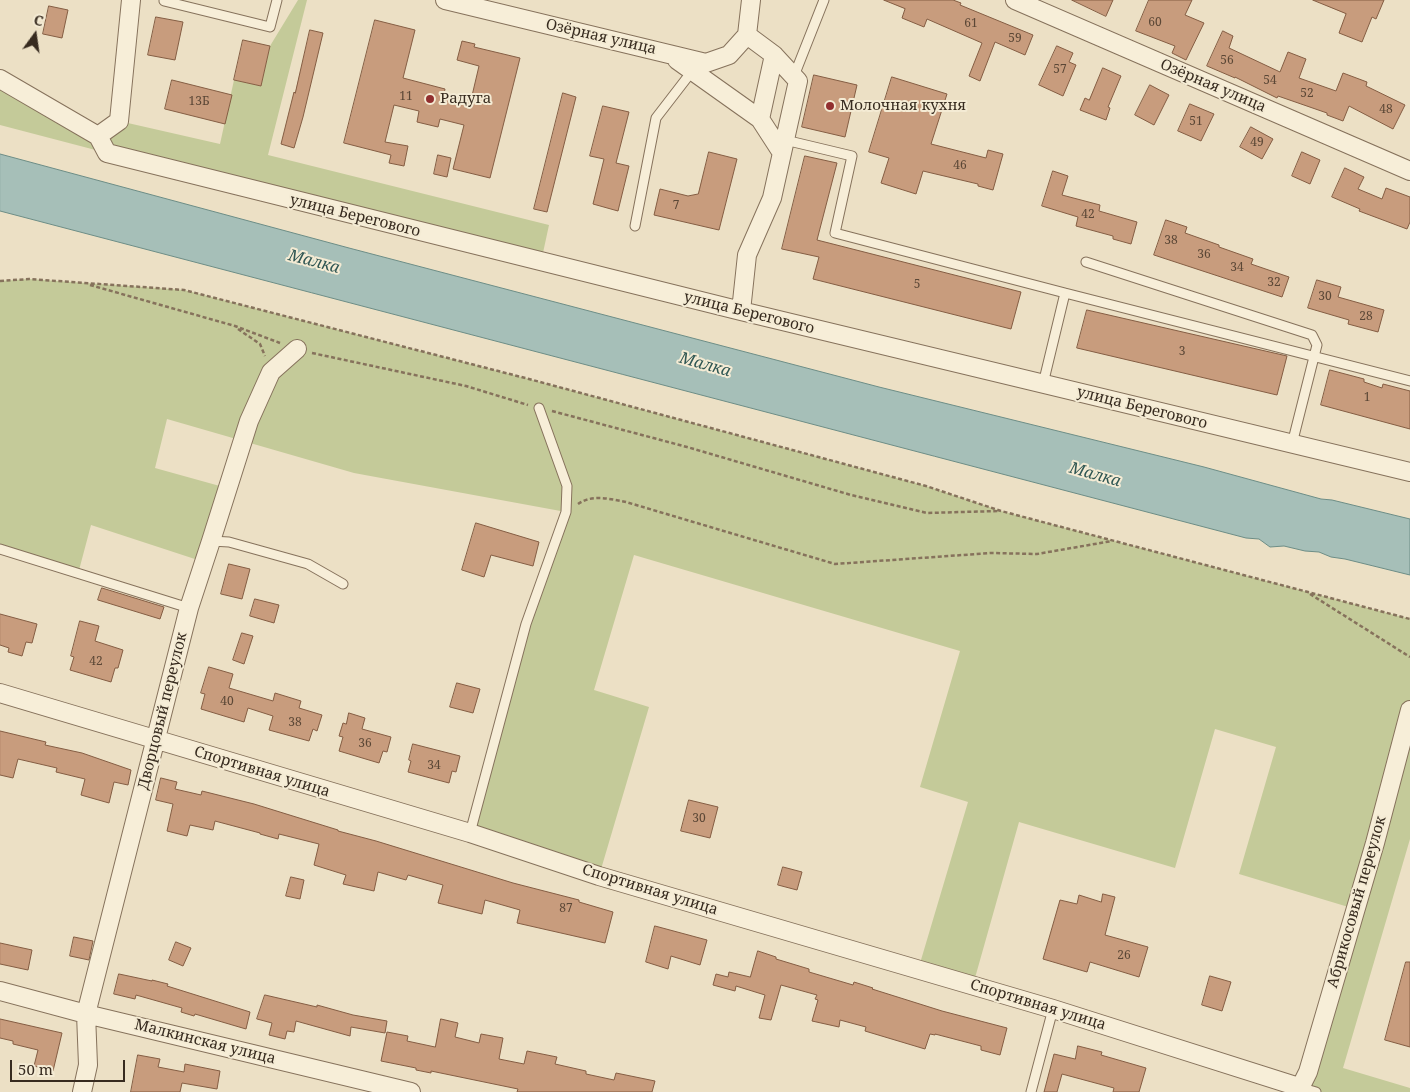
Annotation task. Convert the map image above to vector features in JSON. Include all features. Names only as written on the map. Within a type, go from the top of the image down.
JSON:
[{"type":"street","points":[[0,78],[98,136],[119,122],[131,0]]},
{"type":"street","name":"Озёрная улица","points":[[445,0],[669,53],[699,66]]},
{"type":"street","points":[[751,0],[747,35],[729,55],[699,66],[760,119],[783,146]]},
{"type":"street","name":"Озёрная улица","points":[[1015,0],[1410,171]]},
{"type":"street","points":[[741,311],[747,255],[772,198],[798,81],[774,55],[747,35]]},
{"type":"street","points":[[760,119],[774,55]]},
{"type":"street","name":"улица Берегового","points":[[98,136],[107,153],[741,311],[1410,472]]},
{"type":"street","name":"Дворцовый переулок","points":[[82,1092],[88,1065],[86,1014],[189,608],[249,421],[271,372],[297,350]]},
{"type":"street","name":"Спортивная улица","points":[[0,693],[470,833],[599,876],[1053,1009],[1298,1089]]},
{"type":"street","name":"Абрикосовый переулок","points":[[1298,1089],[1308,1072],[1375,843],[1410,710]]},
{"type":"street","name":"Малкинская улица","points":[[0,991],[86,1014],[411,1092]]},
{"type":"lane","points":[[164,1],[270,27],[277,0]]},
{"type":"lane","points":[[794,76],[824,0]]},
{"type":"lane","points":[[635,226],[656,118],[699,66]]},
{"type":"lane","points":[[783,146],[852,156],[835,232],[1064,293],[1410,381]]},
{"type":"lane","points":[[1086,262],[1312,335],[1316,345],[1314,356],[1292,444]]},
{"type":"lane","points":[[1043,384],[1064,293]]},
{"type":"lane","points":[[470,833],[526,624],[566,512],[567,486],[539,408]]},
{"type":"lane","points":[[210,541],[230,542],[308,564],[343,584]]},
{"type":"lane","points":[[0,550],[189,608]]},
{"type":"lane","points":[[1031,1092],[1053,1009]]},
{"type":"lane","points":[[1298,1089],[1316,1092]]},
{"type":"path","points":[[0,281],[29,279],[184,290],[472,364],[926,486],[1001,511],[1410,619]]},
{"type":"path","points":[[235,326],[260,344],[271,372]]},
{"type":"path","points":[[566,512],[582,501],[600,497],[626,502],[835,564],[991,553],[1037,554],[1114,541]]},
{"type":"path","points":[[1307,592],[1410,657]]},
{"type":"green space","points":[[298,0],[307,0],[268,155],[549,225],[541,262],[0,125],[0,79],[98,136],[119,121],[220,144],[234,80],[261,86],[270,46]]},
{"type":"green space","points":[[29,279],[184,290],[529,379],[926,486],[1001,511],[1410,619],[1410,839],[1343,1068],[1410,1088],[1410,1092],[1316,1092],[1299,1087],[1355,909],[1239,874],[1276,747],[1215,729],[1175,868],[1019,822],[973,985],[918,970],[968,802],[920,787],[960,651],[634,555],[594,690],[649,707],[599,876],[470,833],[526,624],[566,512],[354,473],[167,419],[155,468],[227,488],[204,562],[91,525],[78,574],[0,549],[0,281]]},
{"type":"water","name":"Малка","points":[[0,154],[879,387],[1204,467],[1321,499],[1410,519],[1410,575],[1331,557],[1319,552],[1284,546],[1270,547],[1259,539],[1246,538],[0,211]]},
{"type":"building","points":[[884,0],[953,0],[961,3],[960,5],[1033,35],[1025,55],[995,42],[980,81],[969,76],[982,43],[927,19],[924,27],[902,18],[905,9]]},
{"type":"building","points":[[1072,0],[1113,0],[1106,16]]},
{"type":"building","points":[[1149,0],[1192,0],[1185,15],[1204,23],[1186,60],[1172,53],[1175,46],[1136,31]]},
{"type":"building","points":[[1313,0],[1384,0],[1376,19],[1372,17],[1362,42],[1339,33],[1346,14]]},
{"type":"building","points":[[49,6],[68,10],[62,38],[43,34]]},
{"type":"building","points":[[156,17],[183,22],[175,60],[148,55]]},
{"type":"building","points":[[375,20],[415,30],[403,78],[445,89],[444,94],[471,100],[479,66],[457,60],[462,41],[475,44],[474,47],[520,58],[490,178],[453,169],[464,125],[440,119],[438,127],[417,122],[419,111],[394,105],[385,142],[408,146],[404,166],[389,163],[391,155],[344,143]]},
{"type":"building","points":[[310,30],[323,33],[294,148],[281,144]]},
{"type":"building","points":[[1223,31],[1233,36],[1229,48],[1280,72],[1288,52],[1306,59],[1299,78],[1336,91],[1343,73],[1367,82],[1366,86],[1405,105],[1393,129],[1349,106],[1343,121],[1327,115],[1327,113],[1278,96],[1277,98],[1235,77],[1207,66]]},
{"type":"building","points":[[243,40],[270,46],[261,86],[234,80]]},
{"type":"building","points":[[1057,46],[1073,53],[1069,62],[1076,65],[1063,96],[1039,85]]},
{"type":"building","points":[[1103,68],[1121,76],[1108,107],[1110,108],[1106,120],[1080,110],[1085,98],[1089,100]]},
{"type":"building","name":"Молочная кухня","points":[[814,75],[857,85],[845,137],[802,127]]},
{"type":"building","points":[[892,77],[947,94],[931,144],[986,158],[988,150],[1003,154],[993,190],[978,186],[978,184],[923,171],[916,194],[881,183],[889,158],[869,152]]},
{"type":"building","points":[[172,80],[232,95],[225,124],[165,109]]},
{"type":"building","points":[[1150,85],[1169,95],[1154,125],[1135,115]]},
{"type":"building","points":[[563,93],[576,97],[547,212],[534,209]]},
{"type":"building","points":[[1190,104],[1214,114],[1201,141],[1178,131]]},
{"type":"building","points":[[603,106],[629,112],[616,163],[629,166],[618,211],[593,204],[604,159],[590,156]]},
{"type":"building","points":[[1251,127],[1273,139],[1262,159],[1240,147]]},
{"type":"building","points":[[709,152],[737,159],[719,230],[654,215],[660,189],[688,196],[698,194]]},
{"type":"building","points":[[1302,152],[1320,160],[1310,184],[1292,176]]},
{"type":"building","points":[[438,155],[451,158],[447,177],[434,174]]},
{"type":"building","points":[[805,156],[837,163],[817,240],[1021,292],[1011,329],[813,279],[819,257],[782,249]]},
{"type":"building","points":[[1345,168],[1364,177],[1358,189],[1382,199],[1386,188],[1410,197],[1410,222],[1407,229],[1359,211],[1360,209],[1332,197]]},
{"type":"building","points":[[1053,171],[1068,176],[1062,195],[1100,205],[1099,211],[1137,222],[1131,244],[1113,239],[1113,236],[1076,226],[1078,217],[1042,206]]},
{"type":"building","points":[[1166,220],[1187,227],[1185,233],[1253,259],[1251,264],[1289,277],[1282,297],[1154,255]]},
{"type":"building","points":[[1317,280],[1341,287],[1338,297],[1384,310],[1378,332],[1348,324],[1349,320],[1308,308]]},
{"type":"building","points":[[1087,310],[1287,356],[1277,395],[1077,348]]},
{"type":"building","points":[[1330,370],[1364,379],[1364,382],[1382,388],[1383,384],[1410,391],[1410,429],[1321,405]]},
{"type":"building","points":[[476,523],[539,542],[533,566],[491,555],[484,577],[462,570]]},
{"type":"building","points":[[229,564],[250,569],[242,599],[221,594]]},
{"type":"building","points":[[102,588],[164,607],[160,619],[98,600]]},
{"type":"building","points":[[255,599],[279,605],[274,623],[250,616]]},
{"type":"building","points":[[0,614],[37,624],[32,643],[26,642],[22,656],[8,652],[9,648],[0,645]]},
{"type":"building","points":[[80,621],[99,626],[95,641],[123,650],[118,668],[115,668],[111,682],[70,670],[74,657],[71,656]]},
{"type":"building","points":[[242,633],[253,636],[244,664],[233,660]]},
{"type":"building","points":[[209,667],[233,674],[229,688],[273,701],[275,693],[301,701],[299,708],[322,715],[317,731],[313,729],[309,741],[269,730],[273,716],[248,708],[244,722],[201,709],[205,694],[201,693]]},
{"type":"building","points":[[457,683],[480,689],[473,713],[450,707]]},
{"type":"building","points":[[349,713],[365,718],[362,729],[391,737],[387,752],[383,751],[379,763],[339,751],[343,737],[339,736],[343,723],[346,724]]},
{"type":"building","points":[[0,731],[46,742],[45,745],[82,753],[131,770],[128,785],[114,782],[109,803],[81,795],[85,779],[56,772],[57,768],[18,759],[13,778],[0,775]]},
{"type":"building","points":[[413,744],[460,756],[456,772],[452,771],[449,783],[408,772]]},
{"type":"building","points":[[161,778],[177,782],[175,789],[201,795],[202,791],[254,804],[513,883],[579,900],[579,902],[613,912],[605,943],[517,923],[520,910],[485,900],[482,914],[438,903],[443,885],[408,875],[406,880],[378,872],[374,891],[343,884],[346,875],[314,865],[319,844],[279,834],[278,839],[215,821],[213,830],[190,825],[187,836],[167,831],[173,804],[156,800]]},
{"type":"building","points":[[689,800],[718,807],[710,838],[681,831]]},
{"type":"building","points":[[783,867],[802,872],[797,890],[778,885]]},
{"type":"building","points":[[291,877],[304,880],[300,899],[286,896]]},
{"type":"building","points":[[1103,894],[1115,897],[1105,935],[1148,947],[1139,977],[1090,962],[1087,972],[1043,959],[1060,900],[1077,904],[1079,895],[1101,902]]},
{"type":"building","points":[[655,926],[707,940],[700,965],[671,956],[668,969],[646,962]]},
{"type":"building","points":[[74,937],[93,941],[89,960],[70,956]]},
{"type":"building","points":[[176,942],[191,948],[183,966],[169,960]]},
{"type":"building","points":[[0,943],[32,950],[28,970],[0,964]]},
{"type":"building","points":[[758,951],[776,957],[776,959],[809,969],[809,972],[853,985],[854,982],[942,1011],[1007,1028],[1000,1055],[981,1050],[981,1046],[935,1034],[930,1034],[925,1049],[865,1031],[866,1027],[840,1020],[839,1027],[812,1021],[818,1000],[815,999],[817,995],[781,985],[771,1020],[759,1018],[765,995],[736,986],[735,991],[713,985],[716,974],[728,977],[729,972],[750,977]]},
{"type":"building","points":[[1406,962],[1410,962],[1410,1047],[1385,1040]]},
{"type":"building","points":[[119,974],[168,984],[167,986],[250,1012],[246,1029],[195,1014],[194,1016],[181,1012],[182,1008],[136,995],[135,999],[114,994]]},
{"type":"building","points":[[1210,976],[1231,982],[1222,1011],[1202,1005]]},
{"type":"building","points":[[265,995],[387,1021],[385,1033],[351,1027],[350,1036],[296,1021],[294,1032],[287,1031],[285,1039],[269,1035],[272,1023],[257,1019]]},
{"type":"building","points":[[0,1019],[62,1033],[53,1071],[34,1066],[38,1050],[13,1044],[13,1041],[0,1038]]},
{"type":"building","points":[[441,1019],[458,1023],[455,1037],[479,1043],[481,1034],[503,1038],[499,1059],[524,1064],[527,1051],[557,1057],[555,1064],[586,1071],[586,1074],[614,1080],[616,1073],[655,1081],[652,1092],[517,1092],[518,1089],[431,1071],[431,1073],[416,1070],[416,1068],[381,1061],[387,1032],[408,1036],[407,1041],[435,1047]]},
{"type":"building","points":[[1078,1046],[1102,1052],[1101,1055],[1146,1068],[1139,1092],[1113,1092],[1114,1088],[1062,1074],[1057,1092],[1044,1092],[1054,1054],[1075,1059]]},
{"type":"building","points":[[138,1055],[160,1059],[158,1067],[184,1072],[185,1064],[220,1071],[217,1089],[182,1083],[180,1092],[131,1092]]},
{"type":"place","name":"Радуга","points":[[430,99]]},
{"type":"place","name":"Молочная кухня","points":[[830,106]]}]
